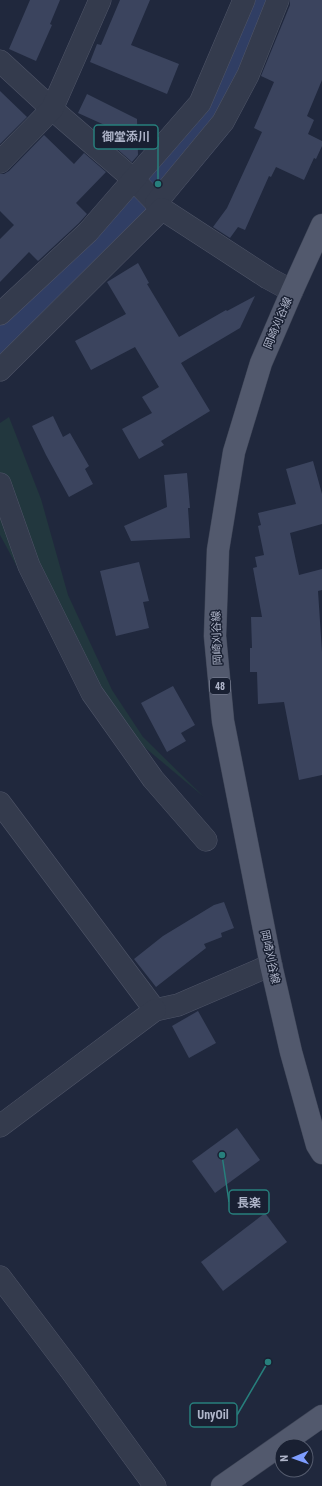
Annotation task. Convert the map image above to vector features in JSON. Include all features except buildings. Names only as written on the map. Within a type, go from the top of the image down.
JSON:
[{"type":"main road","name":"岡崎刈谷線","points":[[322,225],[261,364],[234,452],[218,550],[215,636],[223,721],[271,965],[291,1052],[317,1145],[322,1153]]},
{"type":"main road","points":[[222,1486],[322,1416]]},
{"type":"street","points":[[0,162],[52,109],[100,0]]},
{"type":"street","points":[[0,314],[88,232],[200,104],[244,0]]},
{"type":"street","points":[[0,370],[159,206],[223,122],[248,75],[278,0]]},
{"type":"street","points":[[0,61],[52,109],[133,179],[159,206],[268,278],[292,291]]},
{"type":"street","points":[[0,484],[29,566],[92,693],[152,779],[206,840]]},
{"type":"street","points":[[0,803],[155,1010]]},
{"type":"street","points":[[0,1126],[155,1010],[178,1005],[271,965]]},
{"type":"street","points":[[0,1277],[72,1372],[154,1486]]},
{"type":"shaded area","points":[[9,417],[41,499],[68,595],[112,690],[143,737],[204,797],[87,699],[0,535],[0,423]]},
{"type":"waterway","points":[[0,340],[158,184],[210,122],[232,82],[264,0]]},
{"type":"place","name":"御堂添川","points":[[158,184]]},
{"type":"place","name":"長楽","points":[[222,1155]]},
{"type":"place","name":"UnyOil","points":[[268,1362]]}]
